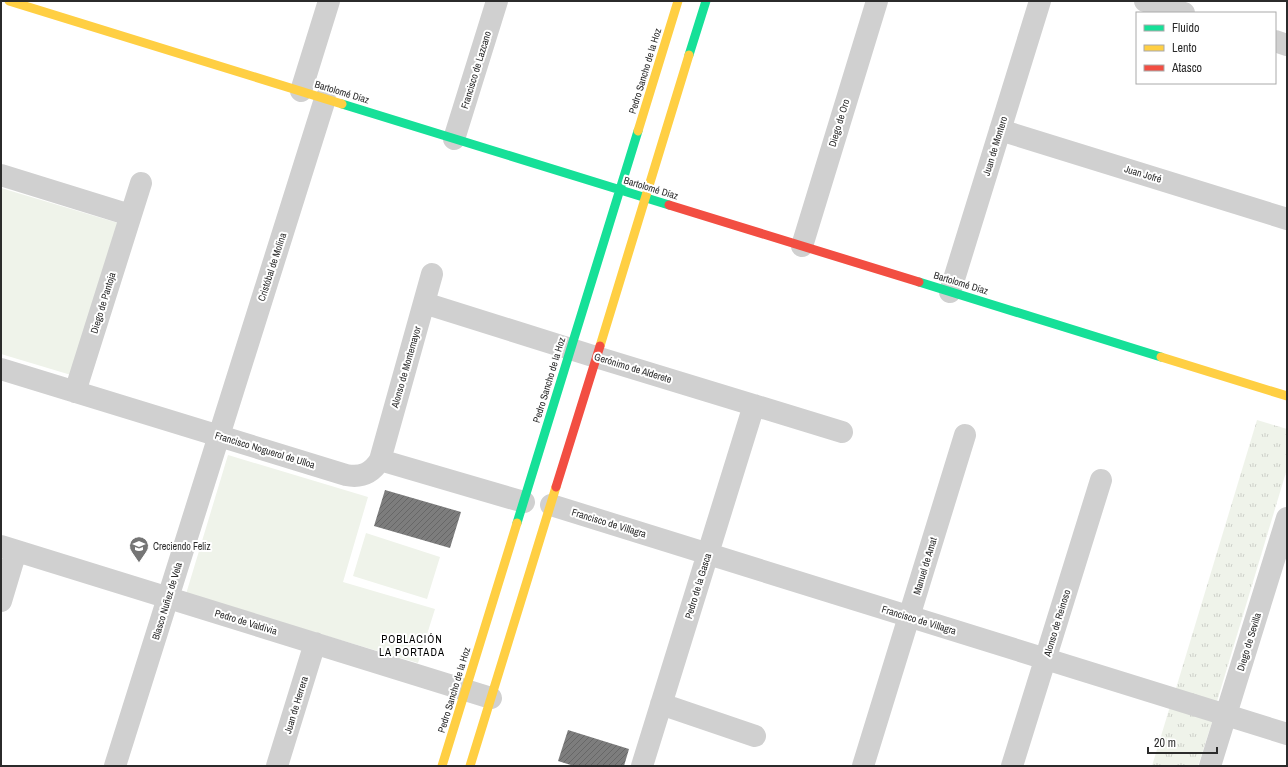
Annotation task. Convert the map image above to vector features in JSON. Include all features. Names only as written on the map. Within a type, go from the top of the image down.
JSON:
[{"type":"street","name":"Bartolomé Díaz","points":[[9,1],[1287,396]]},
{"type":"street","points":[[300,91],[329,1]]},
{"type":"street","name":"Francisco de Lazcano","points":[[454,139],[497,1]]},
{"type":"street","name":"Pedro Sancho de la Hoz","points":[[442,766],[678,1]]},
{"type":"street","points":[[470,766],[706,1]]},
{"type":"street","name":"Diego de Oro","points":[[802,246],[877,1]]},
{"type":"street","name":"Juan de Montero","points":[[950,292],[1040,1]]},
{"type":"street","points":[[1145,1],[1181,12]]},
{"type":"street","points":[[1276,41],[1287,45]]},
{"type":"street","name":"Cristóbal de Molina","points":[[219,436],[325,99]]},
{"type":"street","name":"Juan Jofré","points":[[1000,130],[1287,219]]},
{"type":"street","points":[[1,175],[130,215]]},
{"type":"street","name":"Diego de Pantoja","points":[[75,392],[140,183]]},
{"type":"street","name":"Alonso de Montemayor","points":[[380,460],[432,274]]},
{"type":"street","name":"Gerónimo de Alderete","points":[[424,303],[842,432]]},
{"type":"street","name":"Francisco Noguerol de Ulloa","points":[[1,369],[353,476],[360,476],[372,470],[380,460]]},
{"type":"street","name":"Pedro de la Gasca","points":[[642,766],[754,405]]},
{"type":"street","name":"Manuel de Amat","points":[[863,766],[965,435]]},
{"type":"street","name":"Blasco Nuñez de Vela","points":[[115,766],[219,436]]},
{"type":"street","points":[[380,460],[524,502]]},
{"type":"street","name":"Alonso de Reinoso","points":[[1012,766],[1101,480]]},
{"type":"street","name":"Francisco de Villagra","points":[[550,505],[1287,734]]},
{"type":"street","name":"Diego de Sevilla","points":[[1210,766],[1226,715],[1279,570],[1287,518]]},
{"type":"street","points":[[1,601],[8,548]]},
{"type":"street","name":"Pedro de Valdivia","points":[[8,548],[491,698]]},
{"type":"street","name":"Juan de Herrera","points":[[277,766],[315,643]]},
{"type":"street","points":[[661,704],[755,736]]},
{"type":"green space","points":[[1,188],[118,223],[71,375],[1,354]]},
{"type":"green space","points":[[1257,420],[1287,429],[1287,469],[1215,708],[1174,695]]},
{"type":"green space","points":[[228,455],[368,497],[343,582],[435,609],[418,663],[186,594]]},
{"type":"green space","points":[[366,533],[440,557],[427,599],[353,576]]},
{"type":"green space","points":[[1171,703],[1214,716],[1198,766],[1152,766]]},
{"type":"building","points":[[385,490],[461,512],[450,548],[374,526]]},
{"type":"building","points":[[568,730],[629,749],[624,766],[574,766],[558,761]]},
{"type":"traffic: fast","points":[[689,55],[706,1]]},
{"type":"traffic: fast","points":[[342,104],[669,205]]},
{"type":"traffic: fast","points":[[517,523],[638,131]]},
{"type":"traffic: fast","points":[[919,282],[1161,357]]},
{"type":"traffic: slow","points":[[9,1],[342,104]]},
{"type":"traffic: slow","points":[[638,131],[678,1]]},
{"type":"traffic: slow","points":[[600,346],[689,55]]},
{"type":"traffic: slow","points":[[1161,357],[1287,396]]},
{"type":"traffic: slow","points":[[470,766],[556,487]]},
{"type":"traffic: slow","points":[[442,766],[517,523]]},
{"type":"traffic: jam","points":[[669,205],[919,282]]},
{"type":"traffic: jam","points":[[556,487],[600,346]]},
{"type":"place","name":"Creciendo Feliz","points":[[139,563]]},
{"type":"district","name":"POBLACIÓN LA PORTADA","points":[[412,645]]}]
